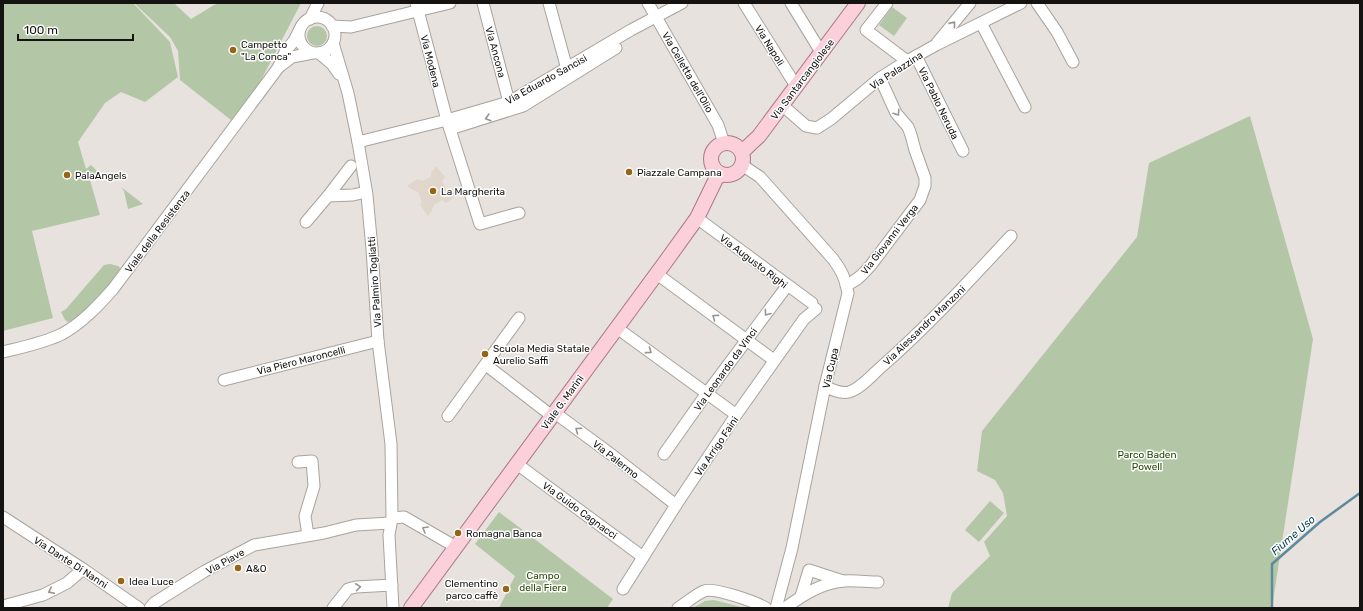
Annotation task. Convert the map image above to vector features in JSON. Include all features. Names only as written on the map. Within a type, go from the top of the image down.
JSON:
[{"type":"main road","name":"Via Santarcangiolese","points":[[742,159],[821,52],[851,6]]},
{"type":"main road","points":[[724,143],[735,144],[742,159],[736,173],[726,175],[721,174],[713,167],[711,157],[715,148],[724,143]]},
{"type":"main road","name":"Viale G. Marini","points":[[411,608],[618,328],[697,218],[716,179],[721,174]]},
{"type":"street","points":[[310,19],[318,3]]},
{"type":"street","points":[[324,3],[328,23]]},
{"type":"street","points":[[328,23],[351,27],[417,7],[450,3]]},
{"type":"street","name":"Via Ancona","points":[[483,3],[508,102]]},
{"type":"street","points":[[549,3],[567,69]]},
{"type":"street","name":"Via Celletta dell'Olio","points":[[648,3],[718,125],[724,143]]},
{"type":"street","name":"Via Eduardo Sancisi","points":[[358,142],[448,124],[546,87],[567,69],[631,30],[682,3]]},
{"type":"street","name":"Via Napoli","points":[[744,3],[796,86]]},
{"type":"street","points":[[791,3],[821,52]]},
{"type":"street","points":[[887,3],[866,30],[912,58]]},
{"type":"street","points":[[936,45],[970,3]]},
{"type":"street","name":"Via Palazzina","points":[[782,105],[806,126],[817,128],[831,119],[880,78],[912,58],[1021,3]]},
{"type":"street","points":[[1037,3],[1057,32],[1073,62]]},
{"type":"street","name":"Via Modena","points":[[417,7],[448,124],[480,224],[519,213]]},
{"type":"street","points":[[310,19],[320,18],[328,23],[334,30],[333,41]]},
{"type":"street","name":"Viale della Resistenza","points":[[3,352],[49,340],[63,333],[98,306],[113,289],[278,68],[286,50],[294,41],[305,22],[310,19]]},
{"type":"street","points":[[981,23],[1025,107]]},
{"type":"street","name":"Viale della Resistenza","points":[[278,68],[292,57],[324,51],[333,41],[351,27]]},
{"type":"street","points":[[448,124],[523,106],[546,87],[625,43],[631,30]]},
{"type":"street","points":[[299,31],[300,42],[308,51],[316,53],[332,64],[342,77]]},
{"type":"street","name":"Via Palmiro Togliatti","points":[[333,41],[342,77],[348,93],[366,192],[372,249],[378,341],[390,444],[391,520],[389,535],[393,608]]},
{"type":"street","name":"Via Pablo Neruda","points":[[912,58],[963,151]]},
{"type":"street","name":"Via Giovanni Verga","points":[[846,285],[852,283],[864,274],[920,200],[925,186],[925,178],[914,150],[910,131],[896,113],[880,78]]},
{"type":"street","name":"Via Cupa","points":[[742,159],[760,177],[841,269],[848,293],[825,386],[792,548],[776,608]]},
{"type":"street","points":[[306,222],[351,166]]},
{"type":"street","points":[[328,196],[353,195],[366,192]]},
{"type":"street","name":"Via Augusto Righi","points":[[697,218],[814,306]]},
{"type":"street","name":"Via Alessandro Manzoni","points":[[825,386],[832,390],[841,392],[848,392],[856,389],[888,362],[934,318],[1011,236]]},
{"type":"street","points":[[657,274],[771,358]]},
{"type":"street","name":"Via Leonardo da Vinci","points":[[664,454],[707,393],[787,286]]},
{"type":"street","name":"Via Arrigo Faini","points":[[623,589],[676,505],[736,415],[814,306]]},
{"type":"street","points":[[448,416],[519,318]]},
{"type":"street","points":[[618,328],[731,411]]},
{"type":"street","name":"Via Piero Maroncelli","points":[[224,380],[378,341]]},
{"type":"street","name":"Via Palermo","points":[[486,365],[612,455],[676,505]]},
{"type":"street","points":[[298,462],[312,461],[314,474],[314,486],[305,516],[308,535]]},
{"type":"street","name":"Via Guido Cagnacci","points":[[517,464],[593,518],[644,557]]},
{"type":"street","name":"Via Piave","points":[[150,608],[154,603],[205,571],[254,544],[404,517],[456,547]]},
{"type":"street","name":"Via Dante Di Nanni","points":[[3,518],[84,569],[140,608],[146,606],[150,608]]},
{"type":"street","points":[[3,606],[43,595],[67,583],[84,569]]},
{"type":"street","points":[[801,596],[808,570],[844,581]]},
{"type":"street","points":[[785,608],[801,596],[827,584],[844,581],[878,582]]},
{"type":"street","points":[[333,608],[348,590],[356,587],[392,586]]},
{"type":"street","points":[[678,608],[704,591],[712,590],[720,591],[766,608]]},
{"type":"shaded area","name":"La Margherita","points":[[436,166],[445,177],[442,181],[446,189],[457,195],[446,203],[442,200],[434,205],[428,216],[420,205],[422,202],[418,192],[407,186],[417,179],[422,181],[431,177],[431,173]]},
{"type":"green space","points":[[3,3],[133,3],[170,42],[178,77],[145,102],[121,92],[105,103],[78,142],[86,169],[91,165],[103,177],[90,180],[100,215],[32,231],[53,318],[3,331]]},
{"type":"green space","points":[[134,3],[174,3],[191,19],[220,3],[301,3],[258,86],[231,120],[180,80],[178,51],[170,37]]},
{"type":"green space","points":[[892,7],[907,18],[894,36],[879,25]]},
{"type":"green space","points":[[317,26],[324,29],[327,36],[324,43],[317,46],[310,43],[307,36],[310,29]]},
{"type":"green space","name":"Parco Baden Powell","points":[[1250,116],[1313,339],[1272,608],[948,608],[952,593],[990,556],[984,542],[1007,516],[1003,493],[995,480],[977,471],[982,431],[1137,237],[1149,163]]},
{"type":"green space","points":[[121,187],[143,204],[128,209],[124,191]]},
{"type":"green space","points":[[110,264],[118,266],[121,269],[85,310],[71,321],[68,322],[65,320],[61,312],[66,309],[104,265]]},
{"type":"green space","points":[[990,501],[1004,513],[979,542],[965,530]]},
{"type":"green space","name":"Campo della Fiera","points":[[499,512],[613,599],[607,608],[499,608],[515,576],[475,544]]},
{"type":"green space","points":[[714,600],[745,608],[693,608],[705,601]]},
{"type":"waterway","name":"Fiume Uso","points":[[1272,608],[1272,564],[1320,522],[1360,493]]},
{"type":"place","name":"Campetto \"La Conca\"","points":[[233,50]]},
{"type":"place","name":"Piazzale Campana","points":[[629,172]]},
{"type":"place","name":"PalaAngels","points":[[67,175]]},
{"type":"place","name":"La Margherita","points":[[433,191]]},
{"type":"place","name":"Scuola Media Statale Aurelio Saffi","points":[[485,354]]},
{"type":"place","name":"Romagna Banca","points":[[458,533]]},
{"type":"place","name":"A&O","points":[[238,568]]},
{"type":"place","name":"Idea Luce","points":[[121,581]]},
{"type":"place","name":"Clementino parco caffè","points":[[506,589]]}]
